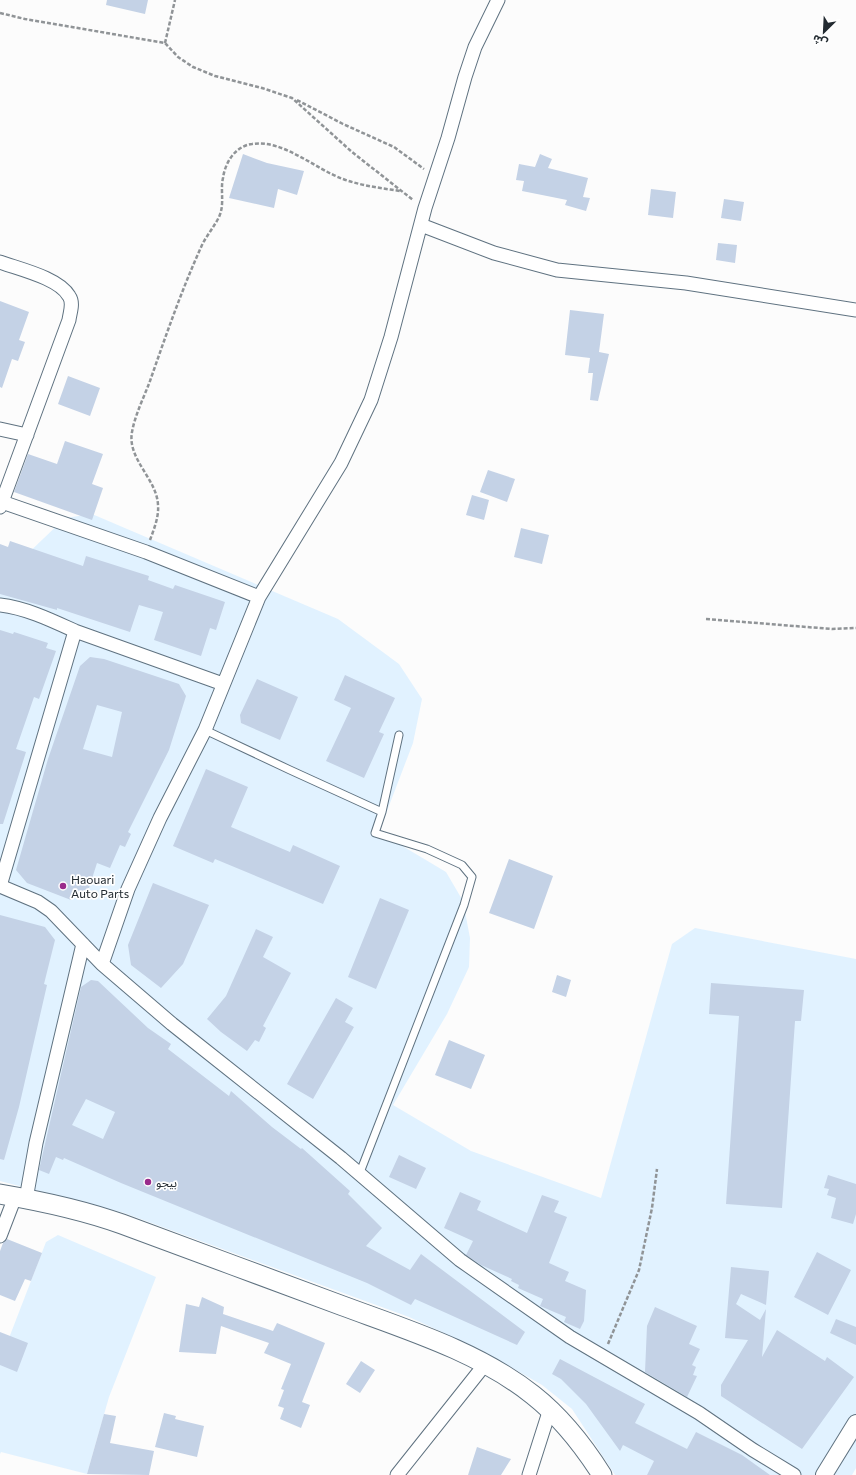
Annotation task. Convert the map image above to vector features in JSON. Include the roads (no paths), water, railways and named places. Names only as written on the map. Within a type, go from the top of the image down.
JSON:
[{"type":"main road","points":[[14,1197],[98,1216],[122,1224],[385,1322],[486,1363],[508,1377],[550,1409],[583,1446],[602,1475]]},
{"type":"street","points":[[102,964],[128,889],[145,849],[205,730],[222,684],[259,597],[341,463],[371,400],[391,336],[425,208],[448,138],[467,70],[475,48],[498,0]]},
{"type":"street","points":[[421,225],[494,253],[557,270],[686,283],[856,310]]},
{"type":"street","points":[[0,262],[51,281],[70,296],[72,303],[69,320],[1,504],[146,552],[259,597]]},
{"type":"street","points":[[0,430],[27,435]]},
{"type":"street","points":[[0,606],[39,616],[75,631],[222,684]]},
{"type":"street","points":[[75,631],[0,886],[38,902],[51,911],[102,964],[172,1024],[359,1174],[460,1260],[506,1294],[602,1357],[698,1413],[752,1450],[794,1475]]},
{"type":"street","points":[[0,1236],[36,1143],[83,944]]},
{"type":"street","points":[[397,1475],[486,1363]]},
{"type":"street","points":[[529,1475],[550,1409]]},
{"type":"street","points":[[824,1475],[856,1423]]},
{"type":"lane","points":[[205,730],[382,812]]},
{"type":"lane","points":[[359,1174],[464,905],[472,877],[462,865],[427,849],[375,833],[382,812],[399,735]]},
{"type":"place","name":"Haouari Auto Parts","points":[[63,886]]},
{"type":"place","name":"بيجو","points":[[148,1182]]}]
